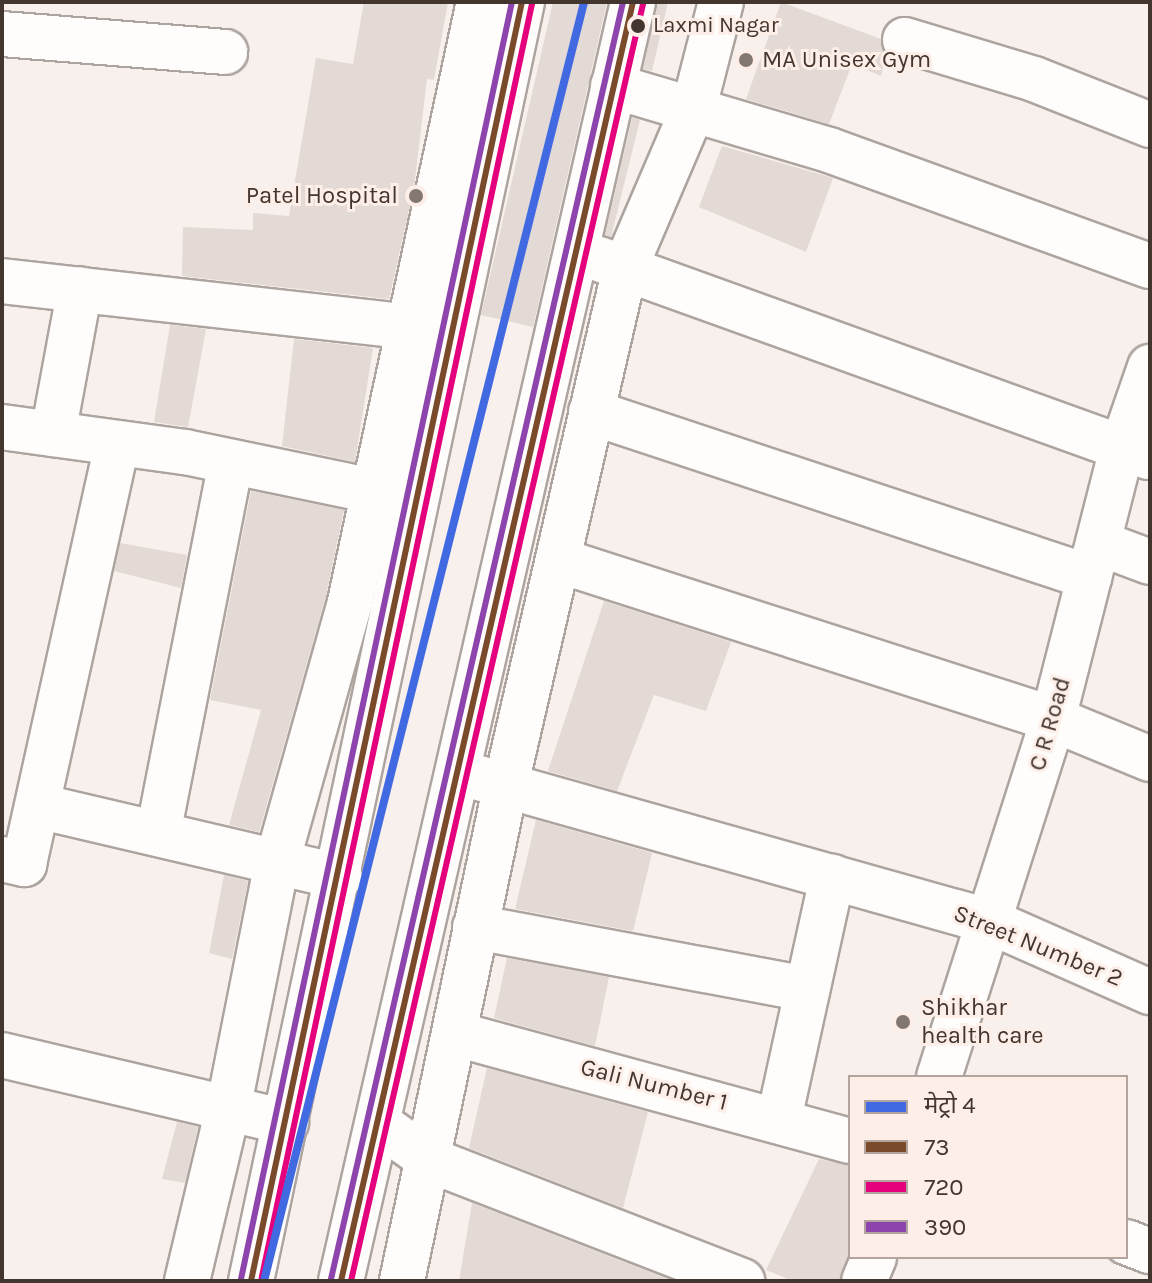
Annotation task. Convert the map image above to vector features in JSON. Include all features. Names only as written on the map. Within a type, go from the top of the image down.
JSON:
[{"type":"street","points":[[251,1281],[340,877],[417,499],[430,329],[479,2]]},
{"type":"street","points":[[187,1281],[229,1105],[277,862],[350,602],[374,492],[430,329],[522,2]]},
{"type":"street","points":[[341,1281],[633,2]]},
{"type":"street","points":[[402,1281],[430,1160],[506,784],[625,268],[694,107],[721,2]]},
{"type":"street","points":[[2,34],[225,52]]},
{"type":"street","points":[[905,40],[1034,79],[1150,125]]},
{"type":"street","points":[[613,86],[694,107],[1150,266]]},
{"type":"street","points":[[576,251],[1136,453]]},
{"type":"street","points":[[2,281],[430,329]]},
{"type":"street","points":[[53,434],[80,289]]},
{"type":"street","name":"C R Road","points":[[940,1075],[991,922],[1053,719],[1094,560],[1136,453],[1150,367]]},
{"type":"street","points":[[591,412],[1094,560],[1150,562]]},
{"type":"street","points":[[2,427],[117,443],[417,499]]},
{"type":"street","points":[[2,859],[24,864],[117,443]]},
{"type":"street","points":[[158,834],[231,463]]},
{"type":"street","points":[[558,560],[1053,719],[1150,759]]},
{"type":"street","name":"Street Number 2","points":[[458,772],[991,922],[1150,992]]},
{"type":"street","points":[[38,806],[340,877]]},
{"type":"street","points":[[779,1119],[832,877]]},
{"type":"street","points":[[475,927],[807,989]]},
{"type":"street","name":"Gali Number 1","points":[[456,1034],[779,1119],[848,1140]]},
{"type":"street","points":[[2,1055],[229,1105],[286,1122]]},
{"type":"street","points":[[378,1123],[430,1160],[742,1281]]},
{"type":"street","points":[[1128,1243],[1150,1251]]},
{"type":"street","points":[[864,1281],[873,1259]]},
{"type":"building","points":[[364,2],[448,2],[434,80],[427,79],[414,188],[389,299],[182,276],[183,227],[253,230],[253,213],[289,216],[316,58],[353,64]]},
{"type":"building","points":[[553,2],[607,2],[533,327],[481,315]]},
{"type":"building","points":[[657,2],[668,2],[652,71],[643,69]]},
{"type":"building","points":[[781,2],[881,39],[886,57],[881,76],[852,64],[829,124],[746,99]]},
{"type":"building","points":[[632,118],[640,120],[611,237],[605,235]]},
{"type":"building","points":[[722,146],[833,178],[806,252],[699,207]]},
{"type":"building","points":[[170,325],[206,329],[188,427],[154,422]]},
{"type":"building","points":[[294,339],[373,348],[355,462],[282,446]]},
{"type":"building","points":[[251,491],[344,510],[326,596],[259,832],[229,825],[261,710],[210,700]]},
{"type":"building","points":[[120,543],[187,555],[181,588],[114,571]]},
{"type":"building","points":[[604,601],[731,642],[706,711],[654,695],[617,791],[548,771]]},
{"type":"building","points":[[536,820],[652,853],[633,931],[515,909]]},
{"type":"building","points":[[224,875],[248,881],[232,959],[209,953]]},
{"type":"building","points":[[507,958],[609,977],[595,1046],[494,1018]]},
{"type":"building","points":[[487,1068],[648,1112],[623,1208],[469,1148]]},
{"type":"building","points":[[177,1122],[198,1127],[185,1183],[162,1179]]},
{"type":"building","points":[[819,1159],[848,1165],[848,1256],[840,1281],[793,1281],[766,1270]]},
{"type":"building","points":[[472,1203],[673,1281],[459,1281]]},
{"type":"metro line","name":"4","points":[[264,1281],[584,2]]},
{"type":"transit line","name":"390","points":[[241,1279],[512,2]]},
{"type":"transit line","name":"73","points":[[251,1281],[522,2]]},
{"type":"transit line","name":"390","points":[[331,1279],[623,2]]},
{"type":"transit line","name":"73","points":[[341,1281],[633,2]]},
{"type":"transit line","name":"720","points":[[261,1281],[532,4]]},
{"type":"transit line","name":"720","points":[[351,1281],[643,4]]},
{"type":"place","name":"Laxmi Nagar","points":[[638,26]]},
{"type":"place","name":"MA Unisex Gym","points":[[746,60]]},
{"type":"place","name":"Patel Hospital","points":[[416,196]]},
{"type":"place","name":"Shikhar health care","points":[[903,1022]]}]
